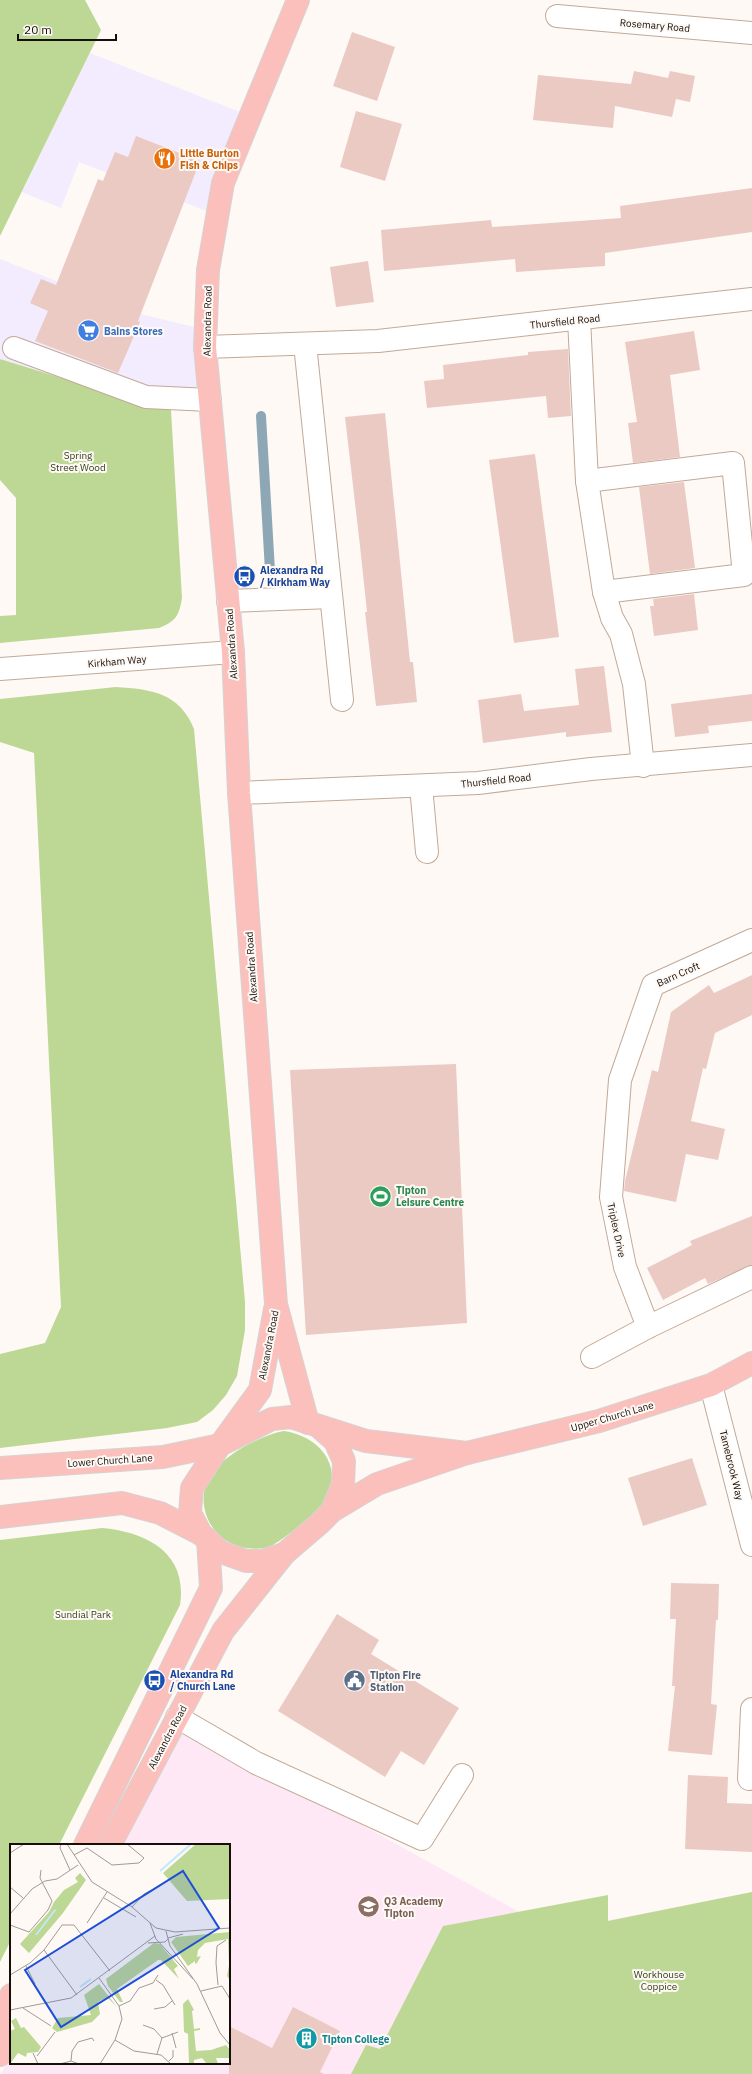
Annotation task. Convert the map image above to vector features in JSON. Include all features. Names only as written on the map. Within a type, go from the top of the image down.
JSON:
[{"type":"main road","name":"Alexandra Road","points":[[298,0],[223,183],[208,270],[205,347],[233,652],[239,793],[276,1304],[313,1424]]},
{"type":"main road","name":"Alexandra Road","points":[[205,1537],[190,1513],[192,1488],[220,1445],[260,1390],[276,1304]]},
{"type":"main road","name":"Upper Church Lane","points":[[284,1554],[332,1511],[377,1484],[467,1453],[599,1422],[711,1385],[752,1363]]},
{"type":"main road","name":"Lower Church Lane","points":[[0,1468],[163,1457],[220,1445],[272,1419],[291,1417],[313,1424]]},
{"type":"main road","name":"Upper Church Lane","points":[[313,1424],[366,1441],[467,1453]]},
{"type":"main road","points":[[313,1424],[335,1441],[344,1461],[343,1484],[332,1511]]},
{"type":"main road","points":[[0,1516],[122,1503],[160,1513],[205,1537],[221,1552],[246,1561],[263,1561],[284,1554]]},
{"type":"main road","points":[[85,1844],[211,1588],[205,1537]]},
{"type":"main road","name":"Alexandra Road","points":[[111,1844],[223,1631],[284,1554]]},
{"type":"main road","points":[[0,2027],[10,1998]]},
{"type":"main road","points":[[0,2055],[10,2036]]},
{"type":"street","name":"Rosemary Road","points":[[557,16],[752,33]]},
{"type":"street","name":"Thursfield Road","points":[[205,347],[378,341],[579,320],[752,299]]},
{"type":"street","points":[[579,320],[587,481],[604,592],[612,618],[621,634],[634,684],[643,766]]},
{"type":"street","points":[[305,344],[342,700]]},
{"type":"street","points":[[14,348],[146,397],[210,400]]},
{"type":"street","points":[[587,481],[733,464],[744,575],[604,592]]},
{"type":"street","points":[[228,601],[331,597]]},
{"type":"street","name":"Kirkham Way","points":[[0,670],[233,652]]},
{"type":"street","name":"Thursfield Road","points":[[239,793],[421,786],[478,782],[591,769],[643,766],[752,755]]},
{"type":"street","points":[[421,786],[427,852]]},
{"type":"street","name":"Barn Croft","points":[[620,1080],[653,985],[752,940]]},
{"type":"street","name":"Triplex Drive","points":[[620,1080],[611,1197],[625,1267],[648,1327]]},
{"type":"street","points":[[592,1357],[648,1327],[752,1277]]},
{"type":"street","name":"Tamebrook Way","points":[[711,1385],[752,1545]]},
{"type":"street","points":[[749,1779],[752,1709]]},
{"type":"street","points":[[178,1717],[256,1763],[422,1839],[462,1775]]},
{"type":"shaded area","points":[[90,53],[250,116],[217,215],[79,162],[61,208],[22,192]]},
{"type":"shaded area","points":[[0,259],[141,314],[206,330],[211,409],[171,410],[146,404],[0,359]]},
{"type":"shaded area","name":"Q3 Academy Tipton","points":[[184,1727],[554,1931],[752,1892],[752,2074],[1,2074],[10,2057],[10,2064],[230,2064],[230,1844],[123,1844]]},
{"type":"green space","points":[[0,0],[85,0],[101,30],[0,236]]},
{"type":"green space","name":"Spring Street Wood","points":[[0,359],[146,404],[171,410],[182,598],[178,614],[169,623],[159,628],[0,643],[0,616],[16,615],[16,498],[0,480]]},
{"type":"green space","points":[[116,687],[141,689],[163,695],[172,700],[181,708],[188,717],[194,729],[245,1302],[245,1330],[237,1376],[226,1395],[213,1410],[197,1422],[167,1428],[0,1448],[0,1354],[45,1343],[61,1307],[34,753],[0,742],[0,699]]},
{"type":"green space","points":[[284,1431],[294,1433],[313,1442],[326,1456],[332,1475],[328,1501],[301,1525],[271,1546],[260,1549],[252,1549],[241,1547],[229,1542],[219,1535],[211,1525],[206,1514],[204,1490],[208,1479],[216,1468],[239,1450],[266,1436]]},
{"type":"green space","name":"Sundial Park","points":[[102,1528],[119,1530],[149,1540],[161,1548],[171,1559],[178,1572],[181,1587],[180,1605],[60,1844],[10,1844],[10,1942],[0,1962],[0,1540]]},
{"type":"green space","name":"Workhouse Coppice","points":[[752,1892],[752,2074],[351,2074],[366,2045],[380,2049],[443,1926],[608,1895],[608,1921]]},
{"type":"building","points":[[352,32],[395,47],[377,101],[333,86]]},
{"type":"building","points":[[634,71],[668,78],[670,71],[695,76],[690,102],[676,99],[672,117],[615,106],[613,128],[533,120],[538,75],[631,84]]},
{"type":"building","points":[[356,111],[402,124],[385,181],[340,167]]},
{"type":"building","points":[[136,136],[200,161],[138,321],[140,322],[118,373],[35,341],[48,311],[30,303],[41,279],[56,285],[98,179],[103,181],[115,152],[128,157]]},
{"type":"building","points":[[752,188],[752,232],[605,253],[605,266],[516,272],[515,259],[384,271],[381,230],[491,220],[492,227],[621,218],[620,206]]},
{"type":"building","points":[[368,261],[374,302],[336,307],[330,267]]},
{"type":"building","points":[[694,331],[700,370],[670,375],[680,457],[633,463],[628,423],[637,422],[625,342]]},
{"type":"building","points":[[568,349],[571,416],[548,418],[546,396],[427,408],[424,381],[444,379],[443,365],[528,355],[528,352]]},
{"type":"building","points":[[385,413],[410,662],[413,662],[417,702],[376,706],[345,417]]},
{"type":"building","points":[[535,454],[559,637],[514,643],[489,460]]},
{"type":"building","points":[[684,482],[695,568],[650,574],[639,487]]},
{"type":"building","points":[[694,594],[698,630],[654,636],[650,606],[654,606],[653,599]]},
{"type":"building","points":[[604,666],[612,732],[566,737],[566,732],[483,743],[478,700],[521,694],[524,711],[579,705],[575,669]]},
{"type":"building","points":[[752,694],[752,721],[708,726],[709,733],[675,737],[671,704]]},
{"type":"building","points":[[752,975],[752,1015],[715,1033],[706,1069],[703,1068],[691,1121],[725,1129],[718,1160],[686,1154],[676,1202],[624,1191],[625,1181],[652,1070],[658,1072],[671,1012],[709,985],[714,993]]},
{"type":"building","name":"Tipton Leisure Centre","points":[[456,1064],[467,1323],[306,1335],[290,1070]]},
{"type":"building","points":[[752,1216],[752,1265],[708,1284],[705,1278],[663,1300],[647,1268],[692,1245],[690,1241]]},
{"type":"building","points":[[692,1458],[707,1505],[643,1526],[628,1478]]},
{"type":"building","points":[[671,1583],[719,1584],[718,1620],[716,1620],[711,1704],[717,1705],[712,1755],[668,1751],[675,1686],[672,1686],[676,1619],[670,1619]]},
{"type":"building","name":"Tipton Fire Station","points":[[337,1614],[379,1640],[371,1654],[459,1708],[424,1765],[401,1751],[385,1777],[278,1711]]},
{"type":"building","points":[[688,1775],[728,1777],[727,1803],[752,1804],[752,1852],[685,1849]]},
{"type":"building","name":"Tipton College","points":[[293,2007],[340,2031],[320,2072],[324,2074],[229,2074],[230,2027],[272,2048]]},
{"type":"waterway","points":[[261,416],[270,571]]},
{"type":"place","name":"Little Burton Fish & Chips","points":[[164,159]]},
{"type":"place","name":"Bains Stores","points":[[88,331]]},
{"type":"place","name":"Alexandra Rd / Kirkham Way","points":[[244,576]]},
{"type":"place","name":"Tipton Leisure Centre","points":[[380,1196]]},
{"type":"place","name":"Alexandra Rd / Church Lane","points":[[154,1680]]},
{"type":"place","name":"Tipton Fire Station","points":[[355,1681]]},
{"type":"place","name":"Q3 Academy Tipton","points":[[369,1907]]},
{"type":"place","name":"Tipton College","points":[[306,2039]]}]
